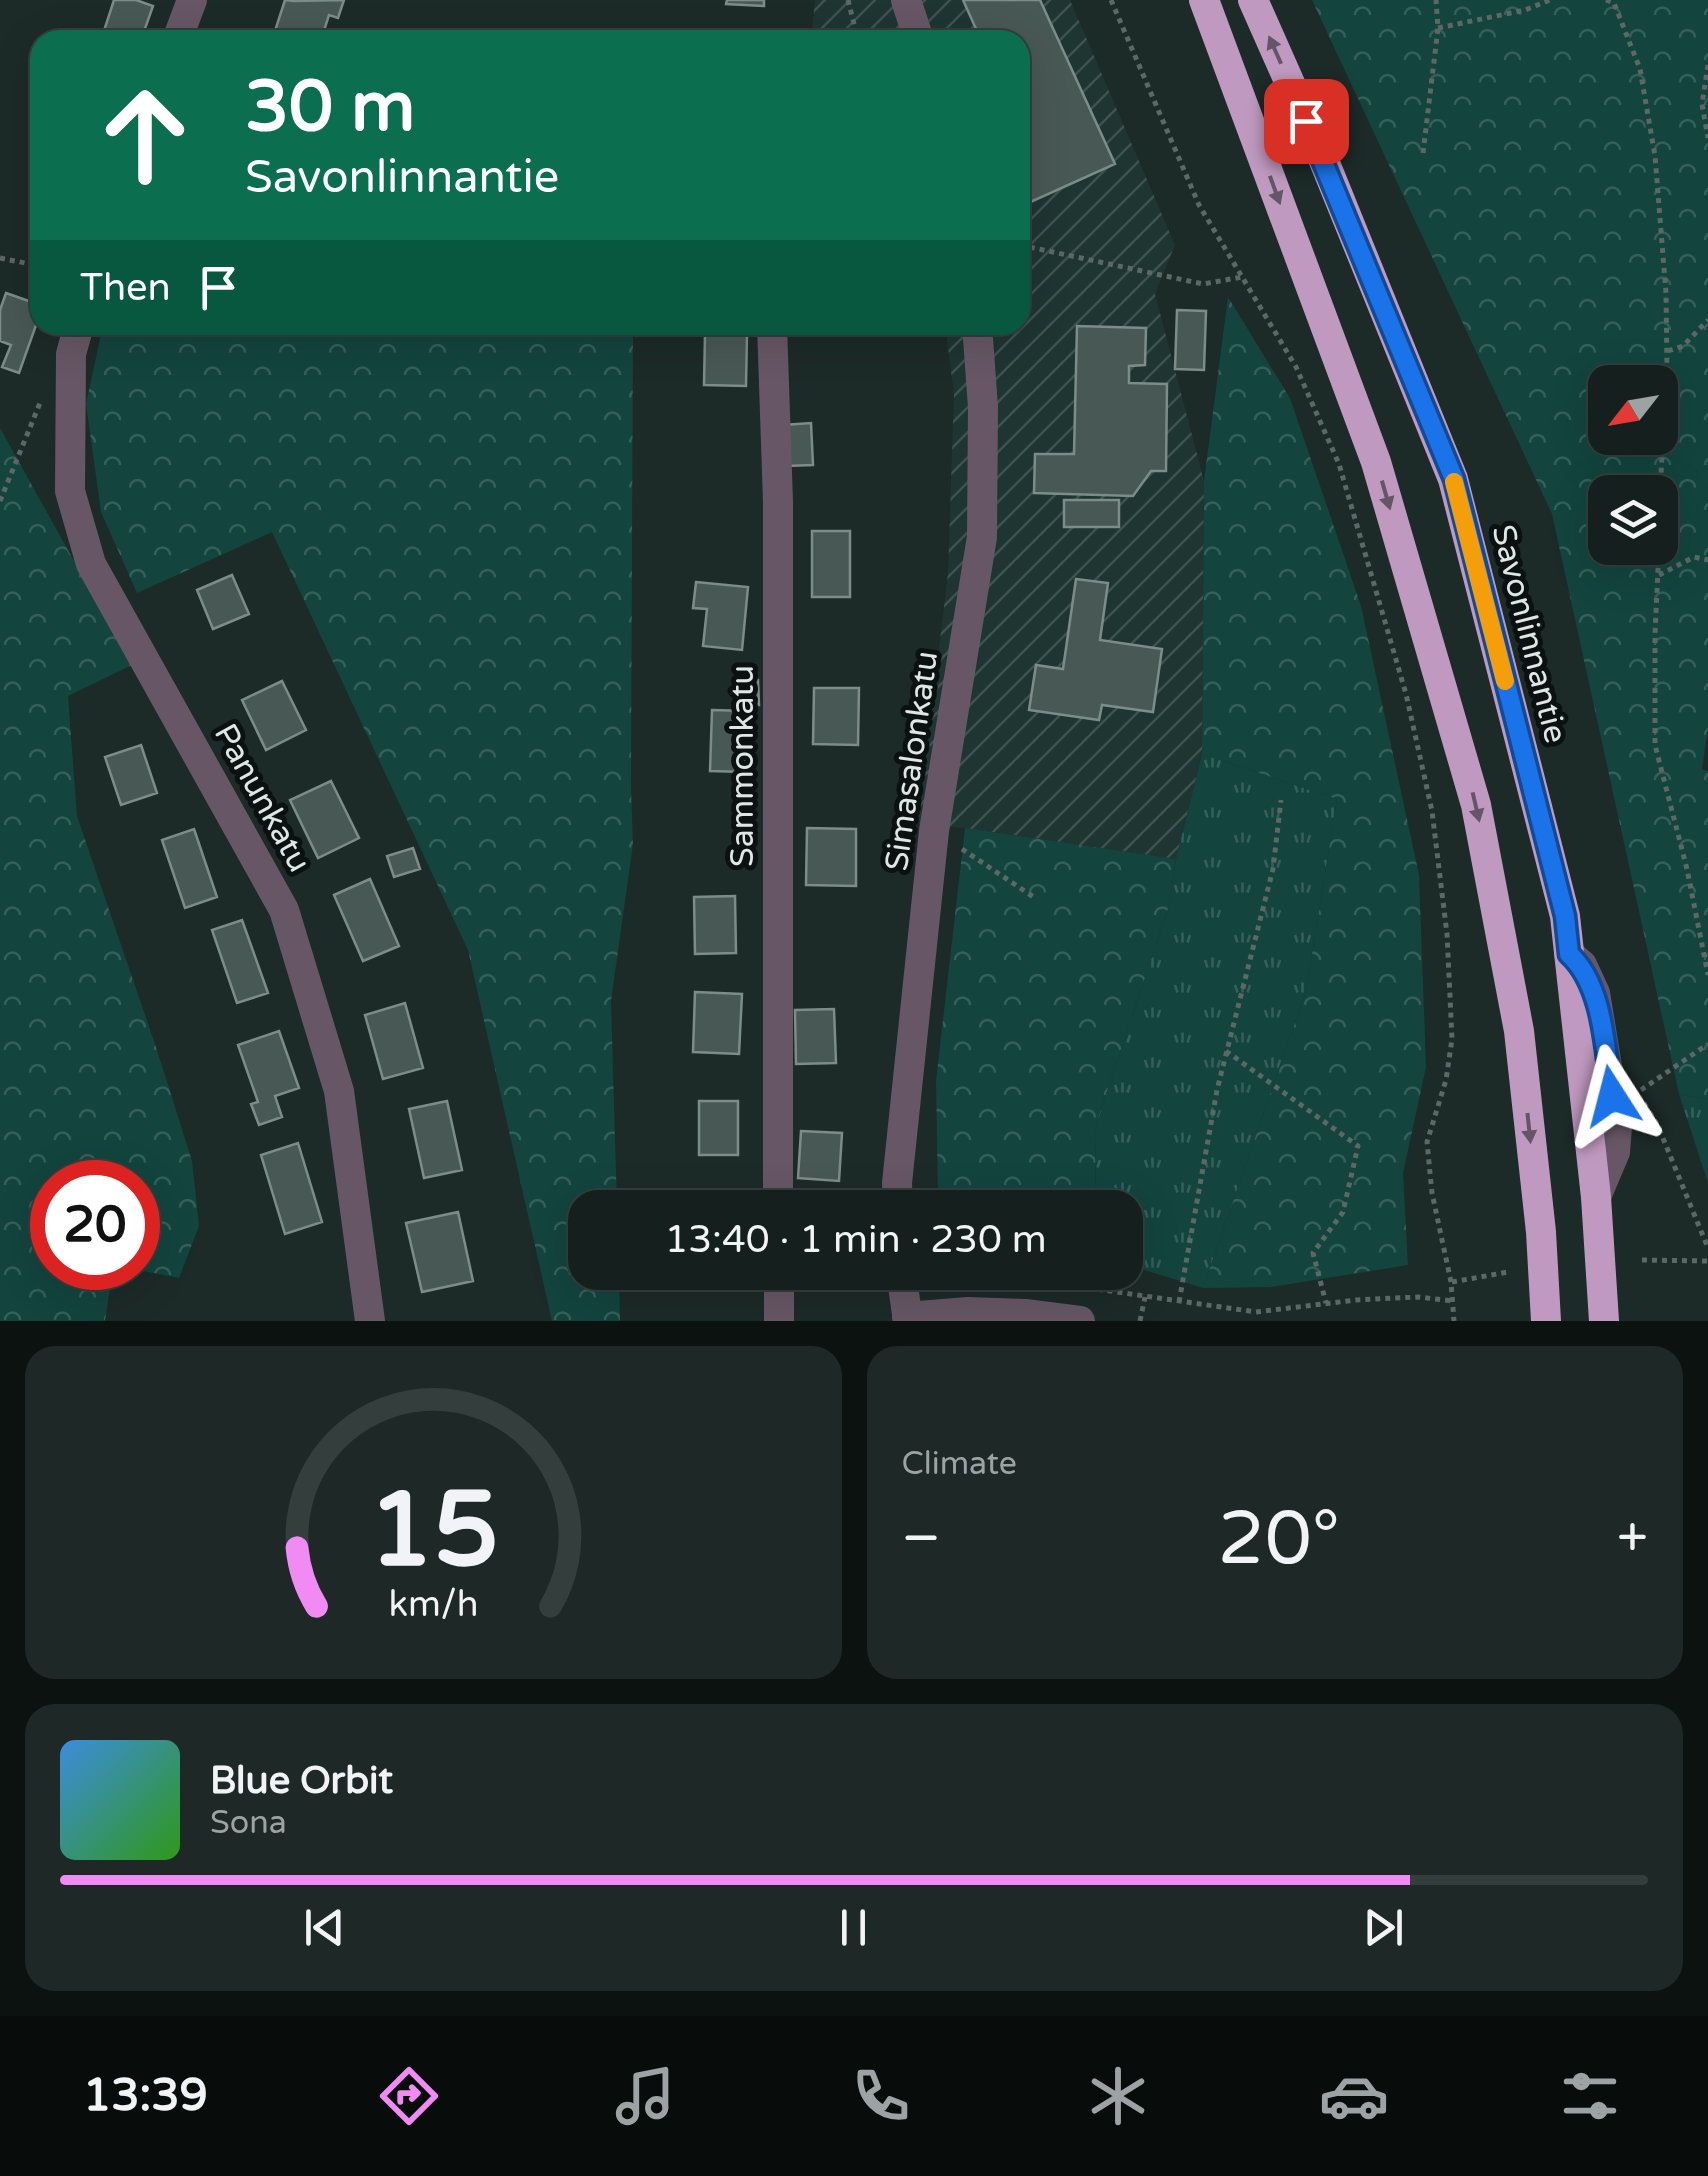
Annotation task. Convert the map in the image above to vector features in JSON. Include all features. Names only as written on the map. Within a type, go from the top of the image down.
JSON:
[{"type":"highway","points":[[1204,0],[1376,462],[1476,805],[1518,1031],[1541,1232],[1546,1321]]},
{"type":"highway","name":"Savonlinnantie","points":[[1253,0],[1320,151],[1454,479],[1565,916],[1596,1197],[1604,1321]]},
{"type":"street","points":[[182,30],[192,0]]},
{"type":"street","points":[[906,0],[916,30]]},
{"type":"street","name":"Panunkatu","points":[[76,335],[71,354],[70,491],[92,564],[284,910],[339,1091],[370,1321]]},
{"type":"street","name":"Sammonkatu","points":[[772,335],[778,502],[778,1190]]},
{"type":"street","name":"Simasalonkatu","points":[[897,1190],[934,831],[982,536],[983,407],[978,335]]},
{"type":"street","points":[[779,1290],[780,1321]]},
{"type":"street","points":[[904,1290],[908,1319],[968,1312],[1080,1321]]},
{"type":"path","points":[[848,0],[856,30]]},
{"type":"path","points":[[1111,0],[1199,206],[1296,367],[1339,464],[1406,694],[1432,810],[1447,934],[1452,1039],[1446,1080],[1428,1142],[1432,1193],[1451,1282],[1454,1321]]},
{"type":"path","points":[[1423,153],[1438,28],[1436,0]]},
{"type":"path","points":[[1438,28],[1524,10],[1550,0]]},
{"type":"path","points":[[1606,0],[1614,4],[1640,70],[1655,156],[1666,293],[1661,475]]},
{"type":"path","points":[[1708,65],[1702,104],[1708,138]]},
{"type":"path","points":[[1030,247],[1203,284],[1242,276]]},
{"type":"path","points":[[0,258],[30,264]]},
{"type":"path","points":[[1667,351],[1683,346],[1708,320]]},
{"type":"path","points":[[0,501],[40,402]]},
{"type":"path","points":[[1659,575],[1694,558],[1708,560]]},
{"type":"path","points":[[1659,565],[1655,746],[1687,869],[1708,975]]},
{"type":"path","points":[[1179,1302],[1226,1051],[1272,870],[1281,800]]},
{"type":"path","points":[[934,831],[1036,898]]},
{"type":"path","points":[[1638,1092],[1708,1044]]},
{"type":"path","points":[[1226,1051],[1358,1146],[1343,1212],[1313,1254],[1326,1304]]},
{"type":"path","points":[[1629,1083],[1658,1126],[1708,1248]]},
{"type":"path","points":[[1642,1260],[1708,1261]]},
{"type":"path","points":[[1451,1282],[1508,1272]]},
{"type":"path","points":[[1101,1290],[1256,1312],[1418,1297],[1453,1301]]},
{"type":"path","points":[[1140,1321],[1144,1297]]},
{"type":"shaded area","points":[[815,0],[1070,0],[1175,245],[1155,294],[1204,481],[1202,754],[1176,859],[918,824],[948,573],[954,394],[946,335],[1030,335],[1030,30],[812,30]]},
{"type":"green space","points":[[1312,0],[1708,0],[1708,728],[1702,769],[1708,771],[1708,1099],[1679,1094],[1552,514]]},
{"type":"green space","points":[[1228,297],[1290,398],[1361,606],[1419,875],[1426,1067],[1403,1173],[1408,1265],[1271,1287],[1203,1288],[1306,991],[1337,799],[1202,754],[1204,481]]},
{"type":"green space","points":[[101,335],[633,335],[633,844],[611,1001],[617,1190],[568,1190],[568,1290],[619,1290],[620,1321],[552,1321],[468,950],[272,532],[137,593],[101,512],[86,404]]},
{"type":"green space","points":[[0,428],[132,665],[68,696],[77,816],[192,1161],[199,1226],[179,1278],[160,1274],[160,1160],[30,1160],[30,1290],[110,1290],[105,1321],[0,1321]]},
{"type":"green space","points":[[1202,754],[1337,799],[1306,991],[1203,1288],[1143,1270],[1143,1190],[1095,1190],[1096,1124],[1169,906],[1176,859]]},
{"type":"green space","points":[[965,828],[1176,859],[1169,906],[1096,1124],[1095,1190],[938,1190],[936,1081]]},
{"type":"green space","points":[[1679,1094],[1708,1099],[1708,1183]]},
{"type":"building","points":[[114,0],[136,0],[153,6],[145,30],[104,30]]},
{"type":"building","points":[[285,0],[344,0],[338,18],[329,15],[324,30],[275,30]]},
{"type":"building","points":[[727,0],[764,0],[764,6],[726,4]]},
{"type":"building","points":[[963,0],[1040,0],[1115,164],[1030,202],[1030,30],[976,30]]},
{"type":"building","points":[[6,293],[30,301],[33,335],[19,373],[2,367],[11,345],[0,341],[0,310]]},
{"type":"building","points":[[1177,310],[1206,311],[1204,370],[1175,369]]},
{"type":"building","points":[[1077,326],[1146,328],[1145,365],[1129,366],[1129,383],[1167,384],[1166,471],[1151,471],[1133,496],[1034,493],[1035,454],[1074,454]]},
{"type":"building","points":[[705,335],[747,335],[746,386],[704,385]]},
{"type":"building","points":[[811,423],[813,465],[786,466],[783,425]]},
{"type":"building","points":[[1064,500],[1119,500],[1119,527],[1064,527]]},
{"type":"building","points":[[812,531],[850,531],[850,597],[812,597]]},
{"type":"building","points":[[232,575],[249,614],[213,629],[197,590]]},
{"type":"building","points":[[1076,579],[1108,583],[1100,640],[1162,649],[1153,712],[1102,705],[1099,720],[1029,710],[1036,665],[1063,669]]},
{"type":"building","points":[[696,582],[748,587],[742,650],[703,646],[707,609],[693,608]]},
{"type":"building","points":[[740,680],[758,680],[759,705],[741,705]]},
{"type":"building","points":[[282,681],[306,730],[266,750],[242,700]]},
{"type":"building","points":[[814,688],[859,688],[858,745],[813,744]]},
{"type":"building","points":[[712,710],[747,711],[745,772],[710,771]]},
{"type":"building","points":[[141,745],[157,793],[121,805],[105,757]]},
{"type":"building","points":[[331,781],[359,838],[318,858],[290,800]]},
{"type":"building","points":[[807,828],[856,829],[856,886],[806,885]]},
{"type":"building","points":[[194,829],[217,897],[185,908],[162,840]]},
{"type":"building","points":[[413,848],[420,869],[394,877],[387,856]]},
{"type":"building","points":[[370,879],[399,946],[363,961],[334,895]]},
{"type":"building","points":[[735,896],[736,953],[695,954],[694,897]]},
{"type":"building","points":[[242,920],[268,993],[237,1003],[212,930]]},
{"type":"building","points":[[695,992],[742,994],[739,1054],[693,1052]]},
{"type":"building","points":[[405,1003],[423,1068],[383,1079],[365,1015]]},
{"type":"building","points":[[834,1009],[836,1063],[796,1064],[795,1010]]},
{"type":"building","points":[[279,1031],[299,1088],[275,1096],[282,1117],[259,1125],[251,1104],[258,1102],[238,1045]]},
{"type":"building","points":[[447,1101],[462,1170],[424,1178],[409,1109]]},
{"type":"building","points":[[699,1101],[738,1101],[738,1155],[699,1155]]},
{"type":"building","points":[[801,1131],[842,1133],[839,1181],[798,1178]]},
{"type":"building","points":[[298,1143],[322,1222],[285,1234],[261,1155]]},
{"type":"building","points":[[458,1212],[473,1281],[422,1292],[406,1223]]},
{"type":"slow traffic","points":[[1454,482],[1505,681]]},
{"type":"route","points":[[1306,121],[1454,479],[1565,916],[1569,954],[1582,965],[1595,993],[1612,1096]]}]
